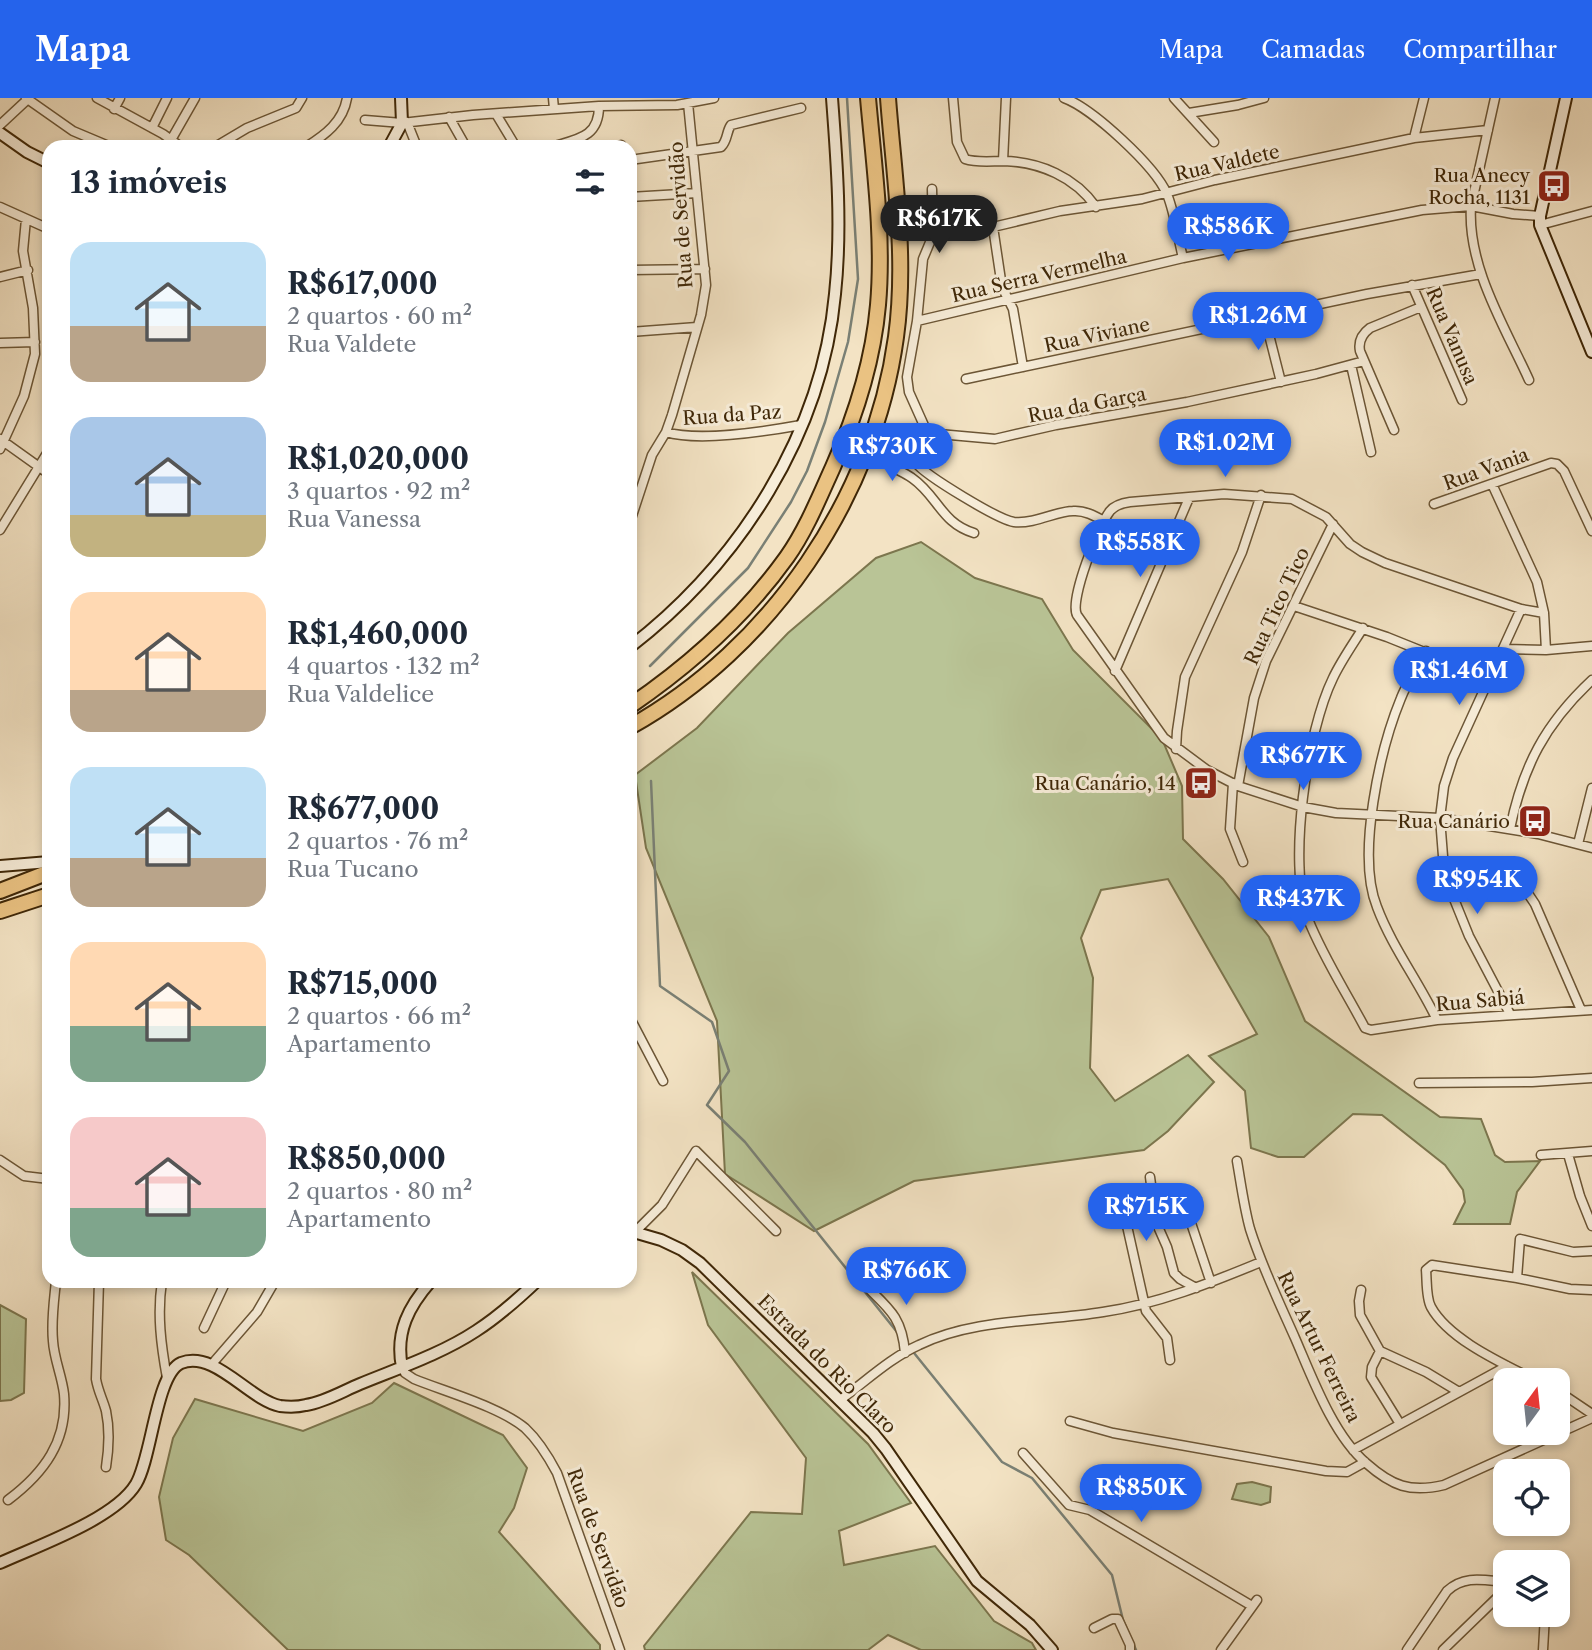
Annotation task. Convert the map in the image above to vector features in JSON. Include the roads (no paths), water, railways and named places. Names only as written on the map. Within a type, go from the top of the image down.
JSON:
[{"type":"highway","points":[[637,701],[705,649],[754,598],[788,556],[815,507],[850,429],[865,382],[878,304],[879,245],[868,98]]},
{"type":"highway","points":[[637,723],[687,691],[752,634],[784,597],[813,555],[857,473],[888,381],[897,335],[900,267],[898,211],[888,98]]},
{"type":"highway","points":[[0,891],[42,875]]},
{"type":"highway","points":[[0,911],[42,897]]},
{"type":"main road","points":[[393,140],[404,123],[401,98]]},
{"type":"main road","points":[[637,641],[690,595],[741,534],[780,474],[802,425],[823,364],[835,297],[839,245],[832,98]]},
{"type":"main road","points":[[1566,98],[1540,221],[1567,296],[1592,352]]},
{"type":"main road","points":[[0,133],[42,160]]},
{"type":"main road","points":[[0,866],[42,863]]},
{"type":"main road","name":"Estrada do Rio Claro","points":[[637,1232],[672,1245],[700,1263],[839,1400],[886,1449],[976,1581],[1030,1625],[1052,1650]]},
{"type":"main road","points":[[402,1367],[402,1328],[412,1306],[426,1288]]},
{"type":"main road","points":[[0,1563],[104,1514],[128,1496],[146,1460],[167,1378],[173,1368],[197,1362],[212,1364],[264,1400],[295,1407],[309,1405],[451,1346],[505,1310],[529,1288]]},
{"type":"street","points":[[0,124],[27,98],[73,131],[94,140]]},
{"type":"street","points":[[97,98],[171,140],[195,98]]},
{"type":"street","points":[[114,109],[120,98]]},
{"type":"street","points":[[152,128],[167,98]]},
{"type":"street","points":[[227,140],[247,128],[296,108],[302,98]]},
{"type":"street","points":[[317,140],[338,121],[344,112],[347,98]]},
{"type":"street","points":[[553,98],[554,109]]},
{"type":"street","points":[[365,120],[404,123],[554,109],[688,103],[714,98]]},
{"type":"street","points":[[953,98],[957,142],[965,159],[1037,166],[1061,176],[1086,193],[1096,207]]},
{"type":"street","points":[[1003,161],[1006,98]]},
{"type":"street","points":[[1064,98],[1081,106],[1116,135],[1147,167],[1167,193],[1182,258]]},
{"type":"street","points":[[1174,98],[1214,142]]},
{"type":"street","points":[[1189,113],[1264,98]]},
{"type":"street","points":[[1414,138],[1424,98]]},
{"type":"street","points":[[1495,98],[1471,206],[1470,223],[1481,274],[1529,380]]},
{"type":"street","name":"Rua de Servidão","points":[[637,501],[652,455],[666,432],[697,327],[706,285],[688,103]]},
{"type":"street","points":[[576,140],[591,132],[599,115],[599,106]]},
{"type":"street","points":[[637,159],[721,147],[726,142],[731,125],[801,108]]},
{"type":"street","points":[[496,114],[512,140]]},
{"type":"street","points":[[449,117],[462,140]]},
{"type":"street","points":[[404,123],[413,140]]},
{"type":"street","name":"Rua Valdete","points":[[933,227],[993,226],[1059,211],[1096,207],[1167,193],[1215,180],[1414,138],[1488,130]]},
{"type":"street","points":[[909,449],[922,427],[906,385],[917,321],[923,259],[933,235],[932,188]]},
{"type":"street","points":[[637,197],[697,193]]},
{"type":"street","name":"Rua Serra Vermelha","points":[[917,321],[1182,258],[1423,210],[1471,206],[1540,221]]},
{"type":"street","points":[[0,207],[42,226]]},
{"type":"street","points":[[1540,221],[1592,211]]},
{"type":"street","points":[[26,219],[22,242],[28,270],[35,342],[30,378],[1,444],[42,470]]},
{"type":"street","points":[[993,226],[1002,287],[1013,309],[1023,367]]},
{"type":"street","points":[[637,270],[705,269]]},
{"type":"street","points":[[0,277],[28,270]]},
{"type":"street","name":"Rua Viviane","points":[[966,379],[1264,315],[1481,274]]},
{"type":"street","name":"Rua Vanusa","points":[[1412,285],[1462,400]]},
{"type":"street","points":[[1394,429],[1359,347],[1365,332],[1421,307]]},
{"type":"street","points":[[1264,315],[1281,382]]},
{"type":"street","points":[[637,331],[697,327]]},
{"type":"street","points":[[0,343],[35,342]]},
{"type":"street","name":"Rua da Garça","points":[[922,427],[939,434],[995,439],[1281,382],[1364,361]]},
{"type":"street","points":[[1351,365],[1371,452]]},
{"type":"street","points":[[888,381],[906,385]]},
{"type":"street","name":"Rua da Paz","points":[[666,432],[685,436],[742,433],[802,425]]},
{"type":"street","points":[[909,449],[889,446],[880,449],[879,456],[921,485],[959,529],[974,533]]},
{"type":"street","points":[[909,449],[916,463],[924,471],[1007,521],[1046,519],[1073,511],[1093,514],[1104,521]]},
{"type":"street","points":[[0,530],[42,461]]},
{"type":"street","name":"Rua Vania","points":[[1434,504],[1533,467],[1557,464],[1564,471],[1592,531]]},
{"type":"street","points":[[1492,484],[1537,582],[1544,613],[1546,650]]},
{"type":"street","points":[[1544,613],[1521,608],[1385,563],[1350,544],[1333,524],[1316,510],[1292,499],[1224,494],[1123,503],[1111,510],[1076,590],[1074,610],[1164,738],[1207,769],[1236,784],[1303,807],[1373,816],[1440,818],[1510,829],[1592,848]]},
{"type":"street","points":[[1176,749],[1185,677],[1242,552],[1261,495]]},
{"type":"street","points":[[1115,671],[1189,498]]},
{"type":"street","name":"Rua Tico Tico","points":[[1242,862],[1230,829],[1236,784],[1259,681],[1276,637],[1294,606],[1333,524]]},
{"type":"street","points":[[1294,606],[1426,651],[1489,678]]},
{"type":"street","points":[[1510,1014],[1469,936],[1450,889],[1444,869],[1440,818],[1444,786],[1453,758],[1521,608]]},
{"type":"street","points":[[1303,807],[1309,759],[1332,679],[1363,628]]},
{"type":"street","points":[[1504,649],[1546,650],[1592,646]]},
{"type":"street","points":[[1426,651],[1402,695],[1393,721],[1377,783],[1368,857],[1376,906],[1437,1020]]},
{"type":"street","points":[[1510,829],[1519,788],[1542,738],[1570,700],[1592,680]]},
{"type":"street","points":[[1578,844],[1592,788]]},
{"type":"street","name":"Rua Sabiá","points":[[1303,807],[1299,867],[1300,887],[1308,917],[1328,963],[1365,1028],[1371,1030],[1437,1020],[1510,1014],[1592,1010]]},
{"type":"street","points":[[1450,889],[1500,882],[1522,886],[1535,904],[1581,1010]]},
{"type":"street","points":[[637,1031],[663,1081]]},
{"type":"street","points":[[1419,1083],[1532,1082],[1592,1078]]},
{"type":"street","points":[[637,1227],[662,1205],[696,1151],[776,1231]]},
{"type":"street","points":[[1541,1155],[1592,1151]]},
{"type":"street","points":[[1568,1154],[1592,1226]]},
{"type":"street","points":[[0,1160],[24,1176],[42,1179]]},
{"type":"street","name":"Rua Artur Ferreira","points":[[1237,1161],[1246,1214],[1261,1262],[1315,1384],[1353,1450],[1364,1462],[1406,1488],[1423,1489],[1444,1485],[1592,1416]]},
{"type":"street","points":[[1150,1177],[1156,1222],[1174,1273],[1196,1288]]},
{"type":"street","points":[[1119,1190],[1146,1311],[1167,1338],[1170,1360]]},
{"type":"street","points":[[1187,1203],[1189,1217],[1211,1283]]},
{"type":"street","points":[[1517,1278],[1520,1239],[1573,1252],[1592,1251]]},
{"type":"street","points":[[839,1400],[918,1345],[949,1334],[995,1325],[1101,1313],[1145,1303],[1211,1283],[1261,1262]]},
{"type":"street","points":[[1511,1368],[1453,1332],[1440,1319],[1429,1305],[1426,1270],[1432,1265],[1570,1289],[1592,1290]]},
{"type":"street","points":[[863,1283],[897,1318],[902,1328],[905,1353]]},
{"type":"street","points":[[8,1500],[41,1471],[55,1447],[63,1420],[64,1392],[52,1340],[56,1288]]},
{"type":"street","points":[[99,1288],[96,1379],[108,1424],[106,1467]]},
{"type":"street","points":[[161,1288],[160,1340],[167,1378]]},
{"type":"street","points":[[204,1328],[223,1288]]},
{"type":"street","points":[[212,1364],[257,1312],[271,1288]]},
{"type":"street","points":[[1361,1290],[1360,1315],[1380,1351],[1418,1368],[1459,1392]]},
{"type":"street","points":[[1380,1351],[1372,1367],[1371,1377],[1400,1424]]},
{"type":"street","points":[[1353,1450],[1507,1366]]},
{"type":"street","name":"Rua de Servidão","points":[[402,1367],[405,1373],[414,1378],[508,1416],[545,1450],[557,1473],[620,1650]]},
{"type":"street","points":[[1570,1400],[1592,1416]]},
{"type":"street","points":[[1070,1421],[1113,1433],[1326,1471],[1347,1472],[1364,1462]]},
{"type":"street","points":[[1023,1453],[1069,1505],[1090,1510],[1254,1603],[1221,1650]]},
{"type":"street","points":[[1407,1650],[1447,1591],[1455,1584],[1465,1579],[1493,1581]]},
{"type":"street","points":[[1443,1650],[1493,1602]]},
{"type":"street","points":[[1094,1628],[1112,1619],[1118,1619],[1130,1644],[1130,1650]]},
{"type":"street","points":[[1543,1650],[1544,1627]]},
{"type":"waterway","points":[[650,666],[748,568],[791,502],[807,471],[825,422],[848,342],[858,279],[847,98]]},
{"type":"waterway","points":[[651,781],[660,986],[712,1022],[729,1071],[707,1105],[745,1142],[897,1332]]},
{"type":"waterway","points":[[906,1343],[1002,1462],[1032,1478],[1112,1575],[1123,1620],[1136,1650]]},
{"type":"place","name":"Rua Anecy Rocha, 1131","points":[[1554,186]]},
{"type":"place","name":"Rua Canário, 14","points":[[1201,783]]},
{"type":"place","name":"Rua Canário","points":[[1535,821]]}]
